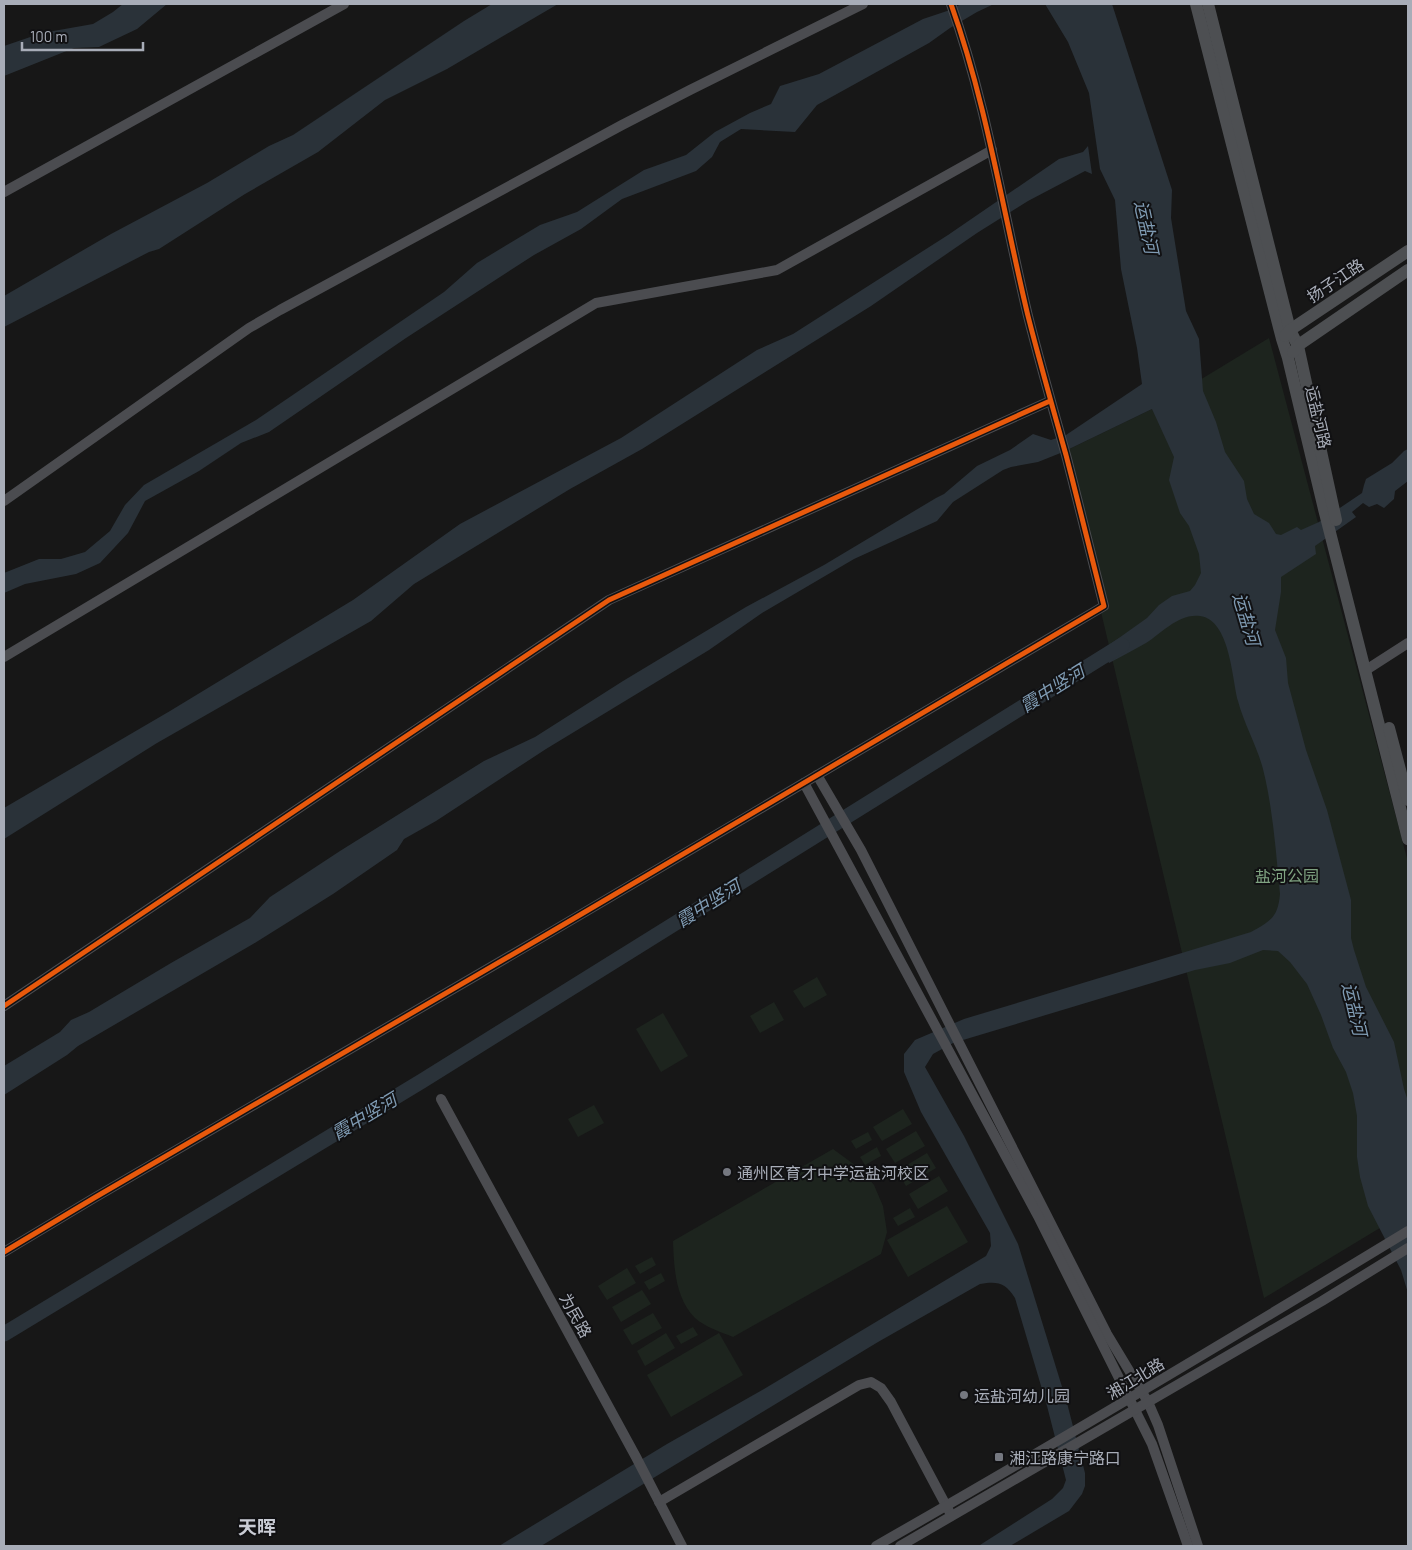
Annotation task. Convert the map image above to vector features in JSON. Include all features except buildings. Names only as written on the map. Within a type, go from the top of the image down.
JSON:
[{"type":"main road","name":"运盐河路","points":[[1196,4],[1286,334],[1298,346],[1328,508]]},
{"type":"main road","name":"运盐河路","points":[[1208,4],[1286,334],[1288,358],[1369,668],[1408,839]]},
{"type":"main road","name":"扬子江路","points":[[1286,334],[1408,251]]},
{"type":"main road","name":"扬子江路","points":[[1288,358],[1298,346],[1408,270]]},
{"type":"main road","name":"运盐河路","points":[[1369,668],[1408,800]]},
{"type":"street","points":[[4,192],[344,4]]},
{"type":"street","points":[[4,501],[249,328],[280,310],[622,125],[863,4]]},
{"type":"street","points":[[4,1252],[1104,606],[1028,316],[992,150],[951,4]]},
{"type":"street","points":[[4,657],[596,303],[777,270],[992,150]]},
{"type":"street","points":[[4,1006],[609,600],[1050,400]]},
{"type":"street","points":[[1369,668],[1408,643]]},
{"type":"street","points":[[817,775],[861,850],[1107,1334],[1148,1402],[1158,1425],[1198,1546]]},
{"type":"street","points":[[804,783],[1038,1216],[1152,1444],[1188,1546]]},
{"type":"street","name":"为民路","points":[[441,1099],[636,1457],[682,1546]]},
{"type":"street","name":"湘江北路","points":[[876,1546],[1130,1399],[1408,1231]]},
{"type":"street","name":"湘江北路","points":[[900,1546],[1322,1301],[1408,1248]]},
{"type":"street","points":[[659,1502],[859,1385],[871,1382],[882,1388],[892,1402],[952,1517]]},
{"type":"green space","name":"盐河公园","points":[[1269,338],[1408,862],[1408,1211],[1264,1298],[1063,452],[1152,409]]},
{"type":"green space","points":[[817,977],[827,995],[804,1008],[793,991]]},
{"type":"green space","points":[[774,1002],[784,1020],[760,1033],[750,1016]]},
{"type":"green space","points":[[663,1013],[688,1056],[661,1072],[636,1029]]},
{"type":"green space","points":[[594,1105],[604,1123],[578,1137],[568,1119]]},
{"type":"green space","points":[[903,1109],[912,1124],[882,1141],[873,1127]]},
{"type":"green space","points":[[916,1131],[925,1146],[895,1163],[886,1149]]},
{"type":"green space","points":[[868,1132],[872,1140],[856,1149],[851,1141]]},
{"type":"green space","points":[[877,1147],[881,1156],[865,1165],[860,1157]]},
{"type":"green space","points":[[833,1149],[859,1168],[874,1185],[883,1206],[887,1232],[881,1254],[733,1337],[708,1327],[695,1318],[683,1301],[677,1282],[673,1241]]},
{"type":"green space","points":[[927,1153],[936,1168],[906,1186],[897,1171]]},
{"type":"green space","points":[[939,1176],[948,1191],[918,1209],[909,1194]]},
{"type":"green space","points":[[947,1206],[968,1242],[908,1277],[887,1240]]},
{"type":"green space","points":[[910,1208],[915,1217],[898,1226],[893,1218]]},
{"type":"green space","points":[[652,1257],[656,1265],[640,1274],[635,1266]]},
{"type":"green space","points":[[627,1268],[636,1283],[607,1300],[598,1286]]},
{"type":"green space","points":[[661,1273],[665,1281],[649,1290],[644,1282]]},
{"type":"green space","points":[[642,1290],[651,1304],[621,1322],[612,1307]]},
{"type":"green space","points":[[653,1313],[662,1328],[632,1345],[623,1330]]},
{"type":"green space","points":[[693,1327],[698,1335],[681,1344],[676,1336]]},
{"type":"green space","points":[[666,1333],[675,1348],[645,1366],[637,1351]]},
{"type":"green space","points":[[719,1333],[743,1375],[671,1417],[647,1375]]},
{"type":"water","points":[[123,4],[167,4],[137,29],[99,47],[74,48],[4,76],[4,46],[42,33],[93,24]]},
{"type":"water","points":[[492,4],[558,4],[447,69],[385,100],[318,152],[245,194],[159,249],[149,252],[4,327],[4,296],[111,234],[207,183],[269,146],[293,135]]},
{"type":"water","points":[[961,4],[994,4],[950,28],[929,43],[817,105],[795,132],[741,129],[720,142],[712,157],[696,171],[622,199],[581,229],[534,255],[406,338],[269,432],[241,443],[199,471],[145,501],[128,533],[100,563],[76,574],[25,584],[4,593],[4,573],[39,559],[61,559],[85,552],[110,531],[125,505],[144,485],[256,420],[444,292],[477,263],[540,225],[577,212],[644,170],[686,155],[715,132],[771,104],[780,86],[819,74],[923,19],[950,10]]},
{"type":"water","name":"运盐河","points":[[1045,4],[1112,4],[1172,190],[1171,218],[1186,311],[1199,339],[1203,391],[1216,422],[1225,452],[1244,481],[1247,499],[1254,514],[1269,523],[1276,534],[1281,535],[1297,527],[1301,530],[1319,522],[1362,493],[1366,479],[1392,463],[1408,449],[1408,481],[1395,491],[1394,499],[1384,508],[1377,504],[1369,507],[1363,503],[1352,512],[1356,517],[1315,546],[1316,554],[1281,577],[1281,592],[1275,630],[1286,658],[1288,683],[1306,750],[1327,810],[1351,900],[1351,938],[1354,950],[1366,987],[1394,1042],[1408,1101],[1408,1293],[1401,1270],[1368,1206],[1357,1157],[1357,1116],[1353,1093],[1346,1072],[1333,1048],[1307,984],[1290,962],[1278,951],[1263,950],[1230,963],[1195,970],[953,1043],[933,1054],[925,1067],[964,1136],[1018,1244],[1067,1403],[1085,1473],[1085,1486],[1082,1494],[1069,1511],[1010,1546],[974,1546],[980,1545],[1052,1499],[1063,1488],[1066,1480],[1047,1406],[1015,1298],[1004,1286],[991,1283],[980,1284],[878,1342],[541,1546],[499,1546],[667,1444],[764,1389],[986,1256],[991,1246],[990,1233],[921,1112],[904,1072],[904,1054],[915,1040],[964,1019],[1251,932],[1264,925],[1275,913],[1280,894],[1274,831],[1263,769],[1238,701],[1228,651],[1218,628],[1210,620],[1200,616],[1192,616],[1178,621],[1146,643],[1109,663],[1102,650],[1147,618],[1159,605],[1172,596],[1190,591],[1201,573],[1199,554],[1189,526],[1180,513],[1169,480],[1174,457],[1152,409],[1063,452],[1038,462],[1003,470],[953,502],[937,521],[854,559],[762,613],[709,650],[546,749],[436,821],[404,839],[397,850],[333,894],[253,944],[78,1046],[4,1095],[4,1066],[60,1032],[71,1020],[89,1012],[250,918],[270,897],[484,761],[535,737],[623,681],[746,607],[824,565],[944,494],[977,466],[1010,450],[1033,434],[1051,440],[1066,435],[1142,384],[1137,348],[1121,269],[1115,200],[1100,169],[1089,93],[1068,42]]},
{"type":"water","points":[[1088,146],[1092,174],[1085,171],[1028,201],[977,233],[871,306],[642,449],[570,489],[414,584],[371,621],[157,743],[4,839],[4,808],[170,711],[353,600],[460,524],[621,438],[757,350],[793,334],[948,235],[1059,159],[1083,152]]},
{"type":"waterway","name":"霞中竖河","points":[[4,1334],[422,1081],[1122,645]]},
{"type":"cycle path","points":[[4,1252],[1104,606],[1066,455],[1028,316],[985,120],[964,42],[951,4]]},
{"type":"cycle path","points":[[4,1006],[609,600],[1050,401]]},
{"type":"place","name":"通州区育才中学运盐河校区","points":[[727,1172]]},
{"type":"place","name":"运盐河幼儿园","points":[[964,1395]]},
{"type":"place","name":"湘江路康宁路口","points":[[999,1457]]},
{"type":"district","name":"天晖","points":[[257,1526]]}]
